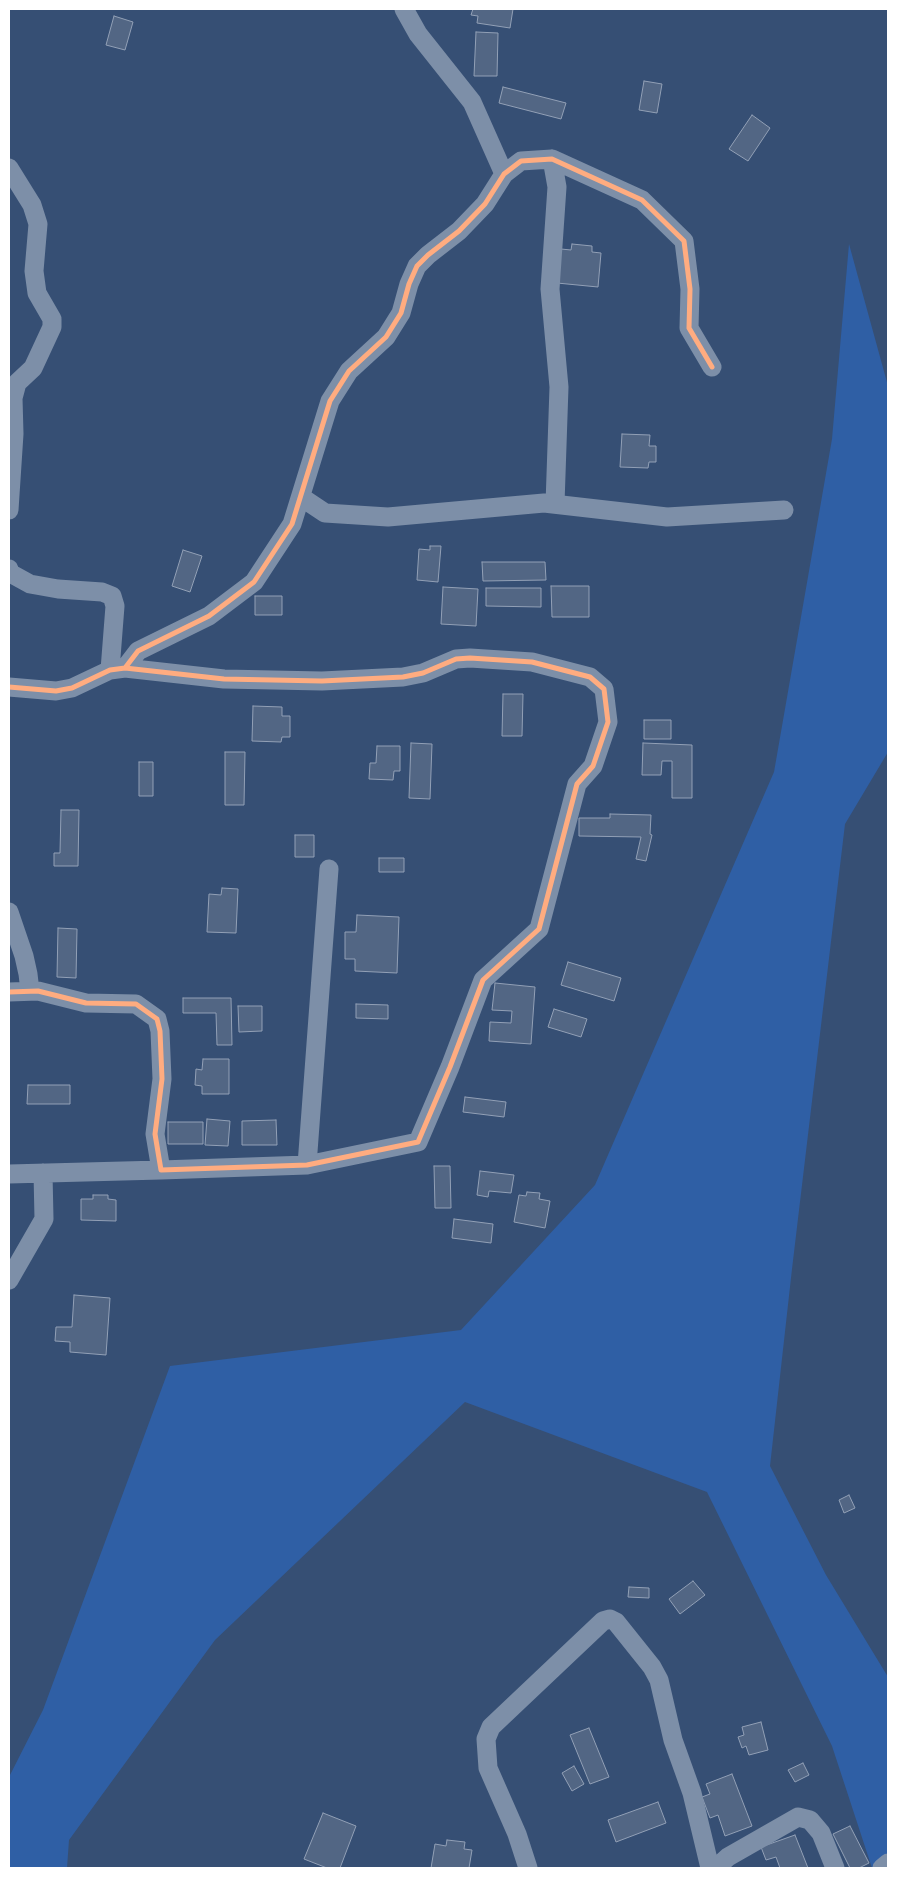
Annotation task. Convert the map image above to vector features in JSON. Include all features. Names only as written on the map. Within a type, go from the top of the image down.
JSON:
[{"type":"street","points":[[404,9],[418,34],[472,102],[504,174]]},
{"type":"street","points":[[552,159],[558,187],[550,289],[559,387],[555,504]]},
{"type":"street","points":[[9,687],[56,691],[72,688],[118,669],[138,651],[209,616],[254,582],[292,524],[330,401],[349,371],[386,337],[401,313],[408,284],[417,266],[458,231],[485,204],[504,174],[521,161],[552,159],[642,200],[684,241],[690,289],[689,328],[712,367]]},
{"type":"street","points":[[9,168],[32,205],[38,224],[34,271],[37,293],[52,319],[52,327],[34,368],[17,383],[12,398],[14,434],[9,510]]},
{"type":"street","points":[[301,497],[325,513],[388,517],[544,503],[667,517],[784,510]]},
{"type":"street","points":[[9,570],[10,573],[30,584],[58,589],[102,592],[112,596],[115,606],[118,669]]},
{"type":"street","points":[[9,1174],[307,1164],[418,1142],[450,1067],[483,980],[539,929],[577,784],[593,766],[608,722],[604,690],[590,677],[532,662],[470,658],[456,659],[423,673],[403,677],[322,681],[224,679],[118,669]]},
{"type":"street","points":[[307,1164],[329,869]]},
{"type":"street","points":[[9,912],[24,956],[30,991]]},
{"type":"street","points":[[9,992],[38,991],[86,1003],[136,1004],[157,1019],[160,1031],[162,1079],[155,1134],[161,1170]]},
{"type":"street","points":[[9,1280],[44,1219],[43,1173]]},
{"type":"street","points":[[528,1868],[517,1834],[488,1768],[486,1740],[490,1727],[603,1621],[610,1619],[616,1622],[652,1667],[659,1680],[673,1740],[692,1793],[710,1868]]},
{"type":"street","points":[[716,1868],[728,1857],[798,1817],[810,1820],[821,1833],[835,1868]]},
{"type":"street","points":[[882,1868],[888,1863]]},
{"type":"shaded area","points":[[849,244],[888,386],[888,752],[845,824],[770,1466],[826,1575],[888,1677],[888,1868],[872,1868],[832,1746],[707,1492],[465,1402],[215,1640],[69,1840],[67,1868],[9,1868],[9,1777],[43,1710],[170,1366],[461,1330],[595,1185],[774,772],[832,439]]},
{"type":"building","points":[[473,9],[513,9],[510,28],[477,23],[478,16],[471,15]]},
{"type":"building","points":[[114,16],[133,22],[125,50],[106,45]]},
{"type":"building","points":[[476,32],[498,33],[497,76],[474,76]]},
{"type":"building","points":[[644,81],[662,84],[657,113],[639,110]]},
{"type":"building","points":[[503,87],[566,103],[561,119],[499,103]]},
{"type":"building","points":[[752,115],[770,128],[748,161],[729,149]]},
{"type":"building","points":[[572,244],[592,246],[592,252],[601,253],[598,287],[557,283],[561,249],[571,250]]},
{"type":"building","points":[[622,434],[650,435],[649,446],[656,446],[656,462],[649,462],[648,468],[620,467]]},
{"type":"building","points":[[430,546],[441,546],[438,582],[417,580],[419,549],[430,550]]},
{"type":"building","points":[[183,550],[202,556],[190,592],[172,586]]},
{"type":"building","points":[[482,562],[545,562],[546,580],[483,581]]},
{"type":"building","points":[[551,586],[589,586],[589,617],[552,617]]},
{"type":"building","points":[[443,587],[478,589],[476,626],[441,624]]},
{"type":"building","points":[[486,588],[541,588],[541,607],[486,606]]},
{"type":"building","points":[[255,596],[282,596],[282,615],[255,615]]},
{"type":"building","points":[[503,694],[523,694],[522,736],[502,736]]},
{"type":"building","points":[[253,706],[282,707],[282,716],[290,716],[290,737],[282,737],[281,742],[252,741]]},
{"type":"building","points":[[644,720],[671,720],[671,739],[644,739]]},
{"type":"building","points":[[411,743],[432,744],[430,799],[409,798]]},
{"type":"building","points":[[643,743],[692,745],[692,798],[672,798],[672,761],[662,761],[661,775],[642,775]]},
{"type":"building","points":[[377,746],[400,746],[400,771],[394,771],[393,780],[369,779],[370,763],[376,763]]},
{"type":"building","points":[[225,752],[245,752],[244,805],[225,805]]},
{"type":"building","points":[[139,762],[153,762],[153,796],[139,796]]},
{"type":"building","points":[[61,810],[79,810],[78,866],[54,866],[54,853],[60,853]]},
{"type":"building","points":[[610,814],[651,815],[650,834],[652,835],[646,861],[636,859],[641,837],[579,836],[579,818],[610,818]]},
{"type":"building","points":[[295,835],[314,835],[314,857],[295,857]]},
{"type":"building","points":[[379,858],[404,858],[404,872],[379,872]]},
{"type":"building","points":[[222,888],[238,889],[236,933],[207,932],[209,894],[221,895]]},
{"type":"building","points":[[357,915],[399,917],[397,973],[355,971],[355,959],[345,959],[345,932],[356,932]]},
{"type":"building","points":[[58,928],[77,929],[76,978],[57,977]]},
{"type":"building","points":[[568,962],[621,978],[614,1001],[561,985]]},
{"type":"building","points":[[495,983],[535,987],[531,1044],[489,1041],[490,1022],[511,1023],[512,1011],[492,1010]]},
{"type":"building","points":[[183,998],[231,998],[232,1045],[217,1045],[216,1013],[183,1013]]},
{"type":"building","points":[[356,1004],[388,1005],[388,1019],[356,1018]]},
{"type":"building","points":[[238,1006],[262,1006],[262,1031],[239,1032]]},
{"type":"building","points":[[554,1009],[587,1019],[581,1037],[548,1027]]},
{"type":"building","points":[[203,1059],[229,1059],[229,1094],[202,1094],[202,1086],[195,1085],[196,1069],[202,1070]]},
{"type":"building","points":[[28,1085],[70,1085],[70,1104],[27,1104]]},
{"type":"building","points":[[465,1097],[506,1102],[504,1117],[463,1112]]},
{"type":"building","points":[[207,1119],[230,1121],[228,1146],[205,1145]]},
{"type":"building","points":[[276,1120],[277,1145],[242,1145],[242,1121]]},
{"type":"building","points":[[168,1122],[203,1122],[203,1144],[168,1144]]},
{"type":"building","points":[[434,1166],[450,1166],[451,1208],[435,1208]]},
{"type":"building","points":[[480,1171],[514,1175],[511,1193],[489,1191],[488,1197],[477,1195]]},
{"type":"building","points":[[527,1192],[540,1193],[539,1199],[550,1201],[545,1228],[514,1222],[519,1195],[526,1196]]},
{"type":"building","points":[[93,1195],[108,1195],[108,1199],[116,1200],[116,1221],[81,1220],[81,1199],[93,1199]]},
{"type":"building","points":[[454,1219],[493,1224],[491,1243],[452,1238]]},
{"type":"building","points":[[74,1295],[110,1298],[106,1355],[70,1352],[70,1342],[55,1341],[56,1327],[72,1327]]},
{"type":"building","points":[[849,1495],[855,1508],[844,1513],[839,1500]]},
{"type":"building","points":[[693,1581],[705,1595],[680,1614],[669,1599]]},
{"type":"building","points":[[629,1587],[649,1588],[649,1598],[628,1597]]},
{"type":"building","points":[[761,1722],[768,1750],[749,1755],[746,1746],[742,1748],[738,1737],[744,1735],[742,1727]]},
{"type":"building","points":[[589,1728],[609,1777],[590,1784],[570,1735]]},
{"type":"building","points":[[803,1763],[809,1775],[795,1782],[788,1770]]},
{"type":"building","points":[[574,1766],[584,1784],[572,1791],[562,1773]]},
{"type":"building","points":[[732,1774],[752,1826],[725,1836],[718,1815],[710,1818],[702,1797],[710,1794],[706,1784]]},
{"type":"building","points":[[658,1802],[666,1823],[616,1842],[608,1820]]},
{"type":"building","points":[[323,1813],[356,1826],[340,1868],[327,1868],[304,1859]]},
{"type":"building","points":[[850,1826],[869,1863],[859,1868],[850,1868],[833,1834]]},
{"type":"building","points":[[795,1835],[808,1868],[780,1868],[776,1857],[766,1860],[761,1847]]},
{"type":"building","points":[[447,1840],[465,1842],[464,1849],[472,1850],[469,1868],[431,1868],[435,1844],[446,1846]]},
{"type":"cycle path","points":[[125,668],[138,651],[209,616],[254,582],[292,524],[330,401],[349,371],[386,337],[401,313],[409,284],[417,266],[459,231],[485,204],[504,174],[521,161],[552,159],[642,200],[684,241],[690,289],[689,328],[712,367]]},
{"type":"cycle path","points":[[9,687],[56,691],[72,688],[110,670],[125,668],[224,679],[322,681],[403,677],[423,673],[456,659],[470,658],[532,662],[590,677],[604,689],[608,722],[593,766],[577,784],[539,929],[483,980],[450,1067],[418,1142],[307,1165],[161,1170],[155,1134],[162,1079],[160,1031],[157,1019],[136,1004],[86,1003],[38,991],[9,992]]}]
